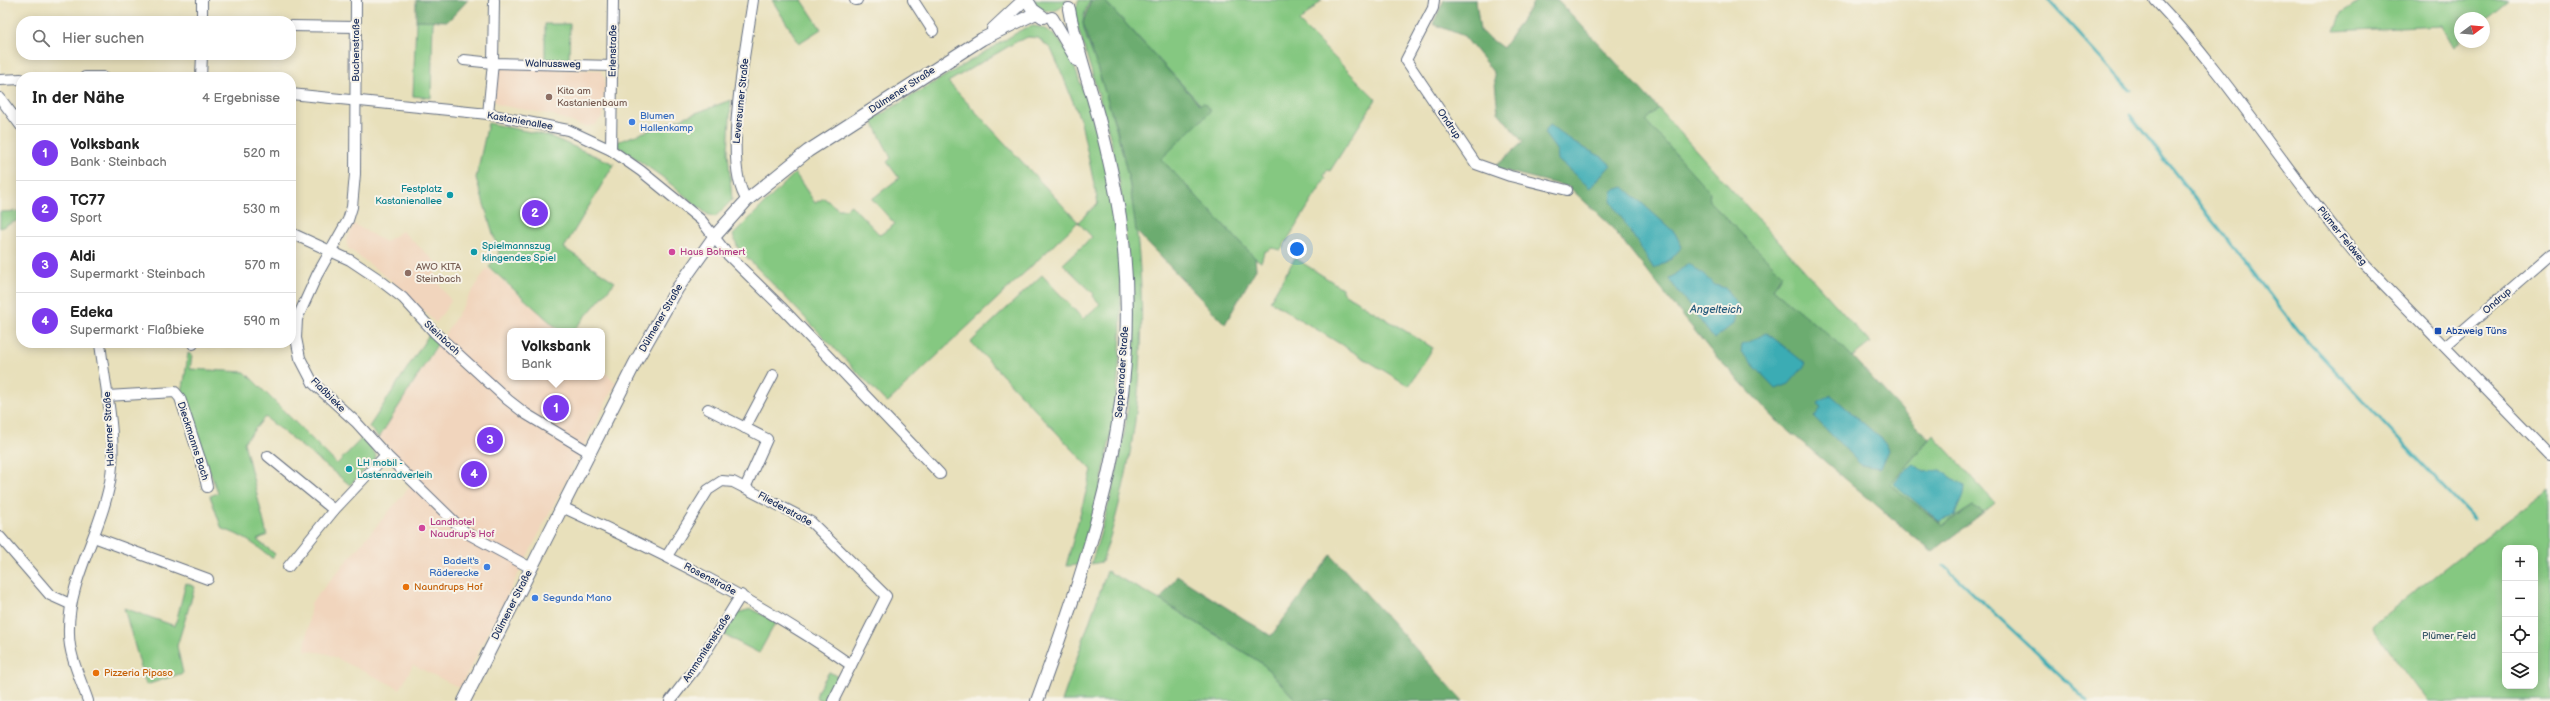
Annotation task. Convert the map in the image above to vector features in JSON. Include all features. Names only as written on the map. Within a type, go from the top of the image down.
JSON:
[{"type":"main road","name":"Dülmener Straße","points":[[982,39],[1026,0]]},
{"type":"main road","points":[[1026,0],[1036,13],[1052,18],[1064,14],[1071,5]]},
{"type":"main road","name":"Seppenrader Straße","points":[[1038,701],[1095,534],[1112,464],[1122,400],[1126,336],[1126,278],[1120,218],[1111,166],[1071,5]]},
{"type":"main road","name":"Dülmener Straße","points":[[464,701],[589,452],[662,315],[714,237],[747,200],[808,151],[982,39],[1036,13]]},
{"type":"main road","name":"Seppenrader Straße","points":[[1052,18],[1089,82]]},
{"type":"street","points":[[202,0],[202,16]]},
{"type":"street","name":"Buchenstraße","points":[[356,0],[356,100]]},
{"type":"street","points":[[488,114],[493,63],[494,0]]},
{"type":"street","name":"Erlenstraße","points":[[611,150],[614,0]]},
{"type":"street","name":"Leversumer Straße","points":[[747,200],[739,185],[736,136],[753,0]]},
{"type":"street","points":[[913,0],[933,31]]},
{"type":"street","name":"Ondrup","points":[[1434,0],[1433,8],[1406,60],[1476,164],[1510,176],[1567,190]]},
{"type":"street","name":"Plümer Feldweg","points":[[2155,0],[2191,38],[2337,232],[2363,263],[2550,455]]},
{"type":"street","points":[[296,26],[356,27]]},
{"type":"street","points":[[201,72],[202,60]]},
{"type":"street","name":"Walnussweg","points":[[464,60],[493,63],[612,66]]},
{"type":"street","points":[[0,80],[16,79]]},
{"type":"street","name":"Kastanienallee","points":[[296,94],[488,114],[568,130],[611,150],[641,171],[701,220],[728,256],[781,307],[940,474]]},
{"type":"street","points":[[0,98],[16,119]]},
{"type":"street","name":"Flaßbieke","points":[[356,100],[355,174],[352,207],[348,220],[298,319],[296,338],[300,358],[314,383],[356,422],[386,455],[465,532],[531,568]]},
{"type":"street","name":"Steinbach","points":[[296,235],[331,251],[366,270],[403,298],[434,332],[520,409],[589,452]]},
{"type":"street","name":"Ondrup","points":[[2445,346],[2550,255]]},
{"type":"street","name":"Halterner Straße","points":[[88,701],[70,641],[70,604],[103,511],[111,472],[108,396],[101,348]]},
{"type":"street","points":[[745,428],[773,375]]},
{"type":"street","name":"Dieckmanns Bach","points":[[108,396],[175,392],[203,468],[207,487]]},
{"type":"street","points":[[708,409],[767,439],[745,488]]},
{"type":"street","points":[[288,567],[334,510],[386,455]]},
{"type":"street","points":[[268,456],[334,510]]},
{"type":"street","name":"Fliederstraße","points":[[667,556],[712,485],[728,481],[745,488],[811,522],[886,596],[851,665]]},
{"type":"street","name":"Rosenstraße","points":[[562,507],[667,556],[741,595],[803,632],[851,665]]},
{"type":"street","points":[[0,537],[50,595],[70,604]]},
{"type":"street","points":[[94,537],[208,579]]},
{"type":"street","name":"Ammonitenstraße","points":[[670,701],[697,666],[741,595]]},
{"type":"street","points":[[833,701],[851,665]]},
{"type":"shaded area","name":"Kita am Kastanienbaum","points":[[500,68],[600,70],[605,79],[603,116],[595,125],[585,127],[553,115],[499,105],[494,101],[496,70]]},
{"type":"shaded area","name":"AWO KITA Steinbach","points":[[354,224],[385,242],[402,231],[438,264],[435,272],[436,280],[451,301],[436,323],[393,282],[348,248],[346,241]]},
{"type":"shaded area","points":[[487,268],[557,328],[507,328],[507,380],[605,380],[605,373],[616,383],[460,688],[413,665],[400,689],[328,654],[305,650],[311,603],[419,476],[379,438]]},
{"type":"green space","points":[[416,0],[468,0],[448,21],[416,20]]},
{"type":"green space","points":[[772,0],[802,0],[821,29],[799,43]]},
{"type":"green space","points":[[1034,0],[1067,0],[1064,5],[1055,11],[1045,11],[1037,5]]},
{"type":"green space","points":[[1079,0],[1091,0],[1084,14],[1084,28],[1111,110],[1130,186],[1137,233],[1141,281],[1142,328],[1140,376],[1135,423],[1127,470],[1116,517],[1102,562],[1091,564],[1108,507],[1126,420],[1132,361],[1132,323],[1126,234],[1121,192],[1105,118],[1074,14]]},
{"type":"green space","points":[[1091,0],[1104,0],[1200,105],[1203,102],[1211,111],[1161,159],[1255,258],[1256,269],[1225,324],[1136,231],[1130,185],[1117,130],[1083,23]]},
{"type":"green space","points":[[1104,0],[1322,0],[1299,22],[1376,99],[1330,171],[1327,170],[1324,176],[1326,178],[1281,250],[1272,248],[1264,252],[1261,262],[1255,258],[1161,159],[1203,103],[1201,105]]},
{"type":"green space","points":[[1444,0],[1476,0],[1480,31],[1503,48],[1535,0],[1558,0],[1658,108],[1646,121],[1710,192],[1709,201],[1782,274],[1773,289],[1845,349],[1929,439],[1890,485],[1943,525],[1973,506],[1984,512],[1932,552],[1777,421],[1711,351],[1609,224],[1569,187],[1494,168],[1523,142],[1498,112],[1494,73],[1464,36],[1433,24]]},
{"type":"green space","points":[[2361,0],[2509,0],[2490,16],[2490,12],[2454,12],[2454,47],[2442,26],[2334,31],[2341,13]]},
{"type":"green space","points":[[416,20],[433,20],[431,98],[413,96]]},
{"type":"green space","points":[[545,24],[570,24],[569,60],[545,60]]},
{"type":"green space","points":[[1033,26],[1043,28],[1058,39],[1070,57],[1096,130],[1107,176],[1115,223],[1120,271],[1121,318],[1119,366],[1114,413],[1106,460],[1079,565],[1066,566],[1092,470],[971,342],[1042,275],[1083,319],[1100,304],[1093,296],[1094,294],[1063,264],[1092,237],[1078,222],[887,403],[738,248],[733,235],[795,173],[815,203],[824,198],[838,209],[846,209],[851,205],[880,235],[895,224],[872,199],[899,178],[887,162],[891,158],[872,120],[1023,29]],"holes":[[[1028,37],[1038,38],[1051,49],[1081,122],[1098,203],[1078,222],[948,82],[1016,42]]]},
{"type":"green space","points":[[731,100],[728,152],[732,200],[715,217],[707,214],[661,176],[619,147],[617,142]]},
{"type":"green space","points":[[1658,108],[1870,343],[1852,357],[1773,289],[1782,274],[1709,201],[1646,121]]},
{"type":"green space","points":[[488,123],[549,136],[614,164],[564,248],[615,282],[576,328],[557,328],[489,267],[499,253],[476,178]]},
{"type":"green space","points":[[16,211],[16,221],[0,228],[0,212]]},
{"type":"green space","points":[[1295,258],[1342,288],[1342,292],[1433,348],[1409,386],[1270,301]]},
{"type":"green space","points":[[430,333],[438,343],[379,438],[369,427]]},
{"type":"green space","points":[[188,353],[192,355],[190,369],[245,372],[337,464],[362,438],[376,455],[375,459],[350,485],[265,417],[244,442],[267,535],[257,540],[275,554],[272,558],[242,537],[222,529],[210,496],[218,493],[181,394]]},
{"type":"green space","points":[[1933,435],[1995,503],[1984,512],[1973,506],[1943,525],[1890,485]]},
{"type":"green space","name":"Plümer Feld","points":[[2550,489],[2550,701],[2427,701],[2371,626],[2461,555]]},
{"type":"green space","points":[[1331,555],[1463,701],[1297,701],[1263,664],[1160,600],[1177,576],[1271,636]]},
{"type":"green space","points":[[1107,571],[1160,600],[1263,664],[1297,701],[1062,701]]},
{"type":"green space","points":[[186,583],[195,587],[177,646],[183,673],[146,685],[124,608],[175,626]]},
{"type":"green space","points":[[751,609],[776,622],[759,653],[724,635],[737,613]]},
{"type":"green space","points":[[829,672],[838,676],[825,701],[816,698],[818,690]]},
{"type":"water","points":[[1550,125],[1574,143],[1602,157],[1611,165],[1590,188],[1558,160],[1557,151],[1544,133]]},
{"type":"water","points":[[1624,187],[1675,233],[1682,247],[1671,259],[1654,269],[1611,201],[1612,191]]},
{"type":"water","name":"Angelteich","points":[[1689,263],[1715,285],[1725,288],[1738,305],[1733,324],[1714,339],[1669,279]]},
{"type":"water","points":[[1767,333],[1806,364],[1789,384],[1776,389],[1741,352],[1742,345]]},
{"type":"water","points":[[1831,395],[1885,442],[1888,450],[1880,468],[1861,465],[1814,417],[1821,408],[1818,403]]},
{"type":"water","points":[[1914,464],[1924,472],[1941,470],[1964,486],[1963,495],[1955,516],[1939,521],[1894,484],[1902,473]]},
{"type":"waterway","points":[[2048,0],[2131,91]]},
{"type":"waterway","points":[[2130,115],[2297,330],[2474,519]]},
{"type":"waterway","points":[[1944,566],[2088,701]]},
{"type":"place","name":"Kita am Kastanienbaum","points":[[549,97]]},
{"type":"place","name":"Blumen Hallenkamp","points":[[632,122]]},
{"type":"place","name":"Festplatz Kastanienallee","points":[[450,195]]},
{"type":"place","name":"TC77","points":[[535,213]]},
{"type":"place","name":"Spielmannszug klingendes Spiel","points":[[474,252]]},
{"type":"place","name":"Haus Bohmert","points":[[672,252]]},
{"type":"place","name":"AWO KITA Steinbach","points":[[408,273]]},
{"type":"place","name":"Abzweig Tüns","points":[[2438,331]]},
{"type":"place","name":"Volksbank","points":[[556,408]]},
{"type":"place","name":"Aldi","points":[[490,440]]},
{"type":"place","name":"LH mobil - Lastenradverleih","points":[[349,469]]},
{"type":"place","name":"Edeka","points":[[474,474]]},
{"type":"place","name":"Landhotel Naudrup's Hof","points":[[422,528]]},
{"type":"place","name":"Badelt's Räderecke","points":[[487,567]]},
{"type":"place","name":"Naundrups Hof","points":[[406,587]]},
{"type":"place","name":"Segunda Mano","points":[[535,598]]},
{"type":"place","name":"Pizzeria Pipaso","points":[[96,673]]}]
